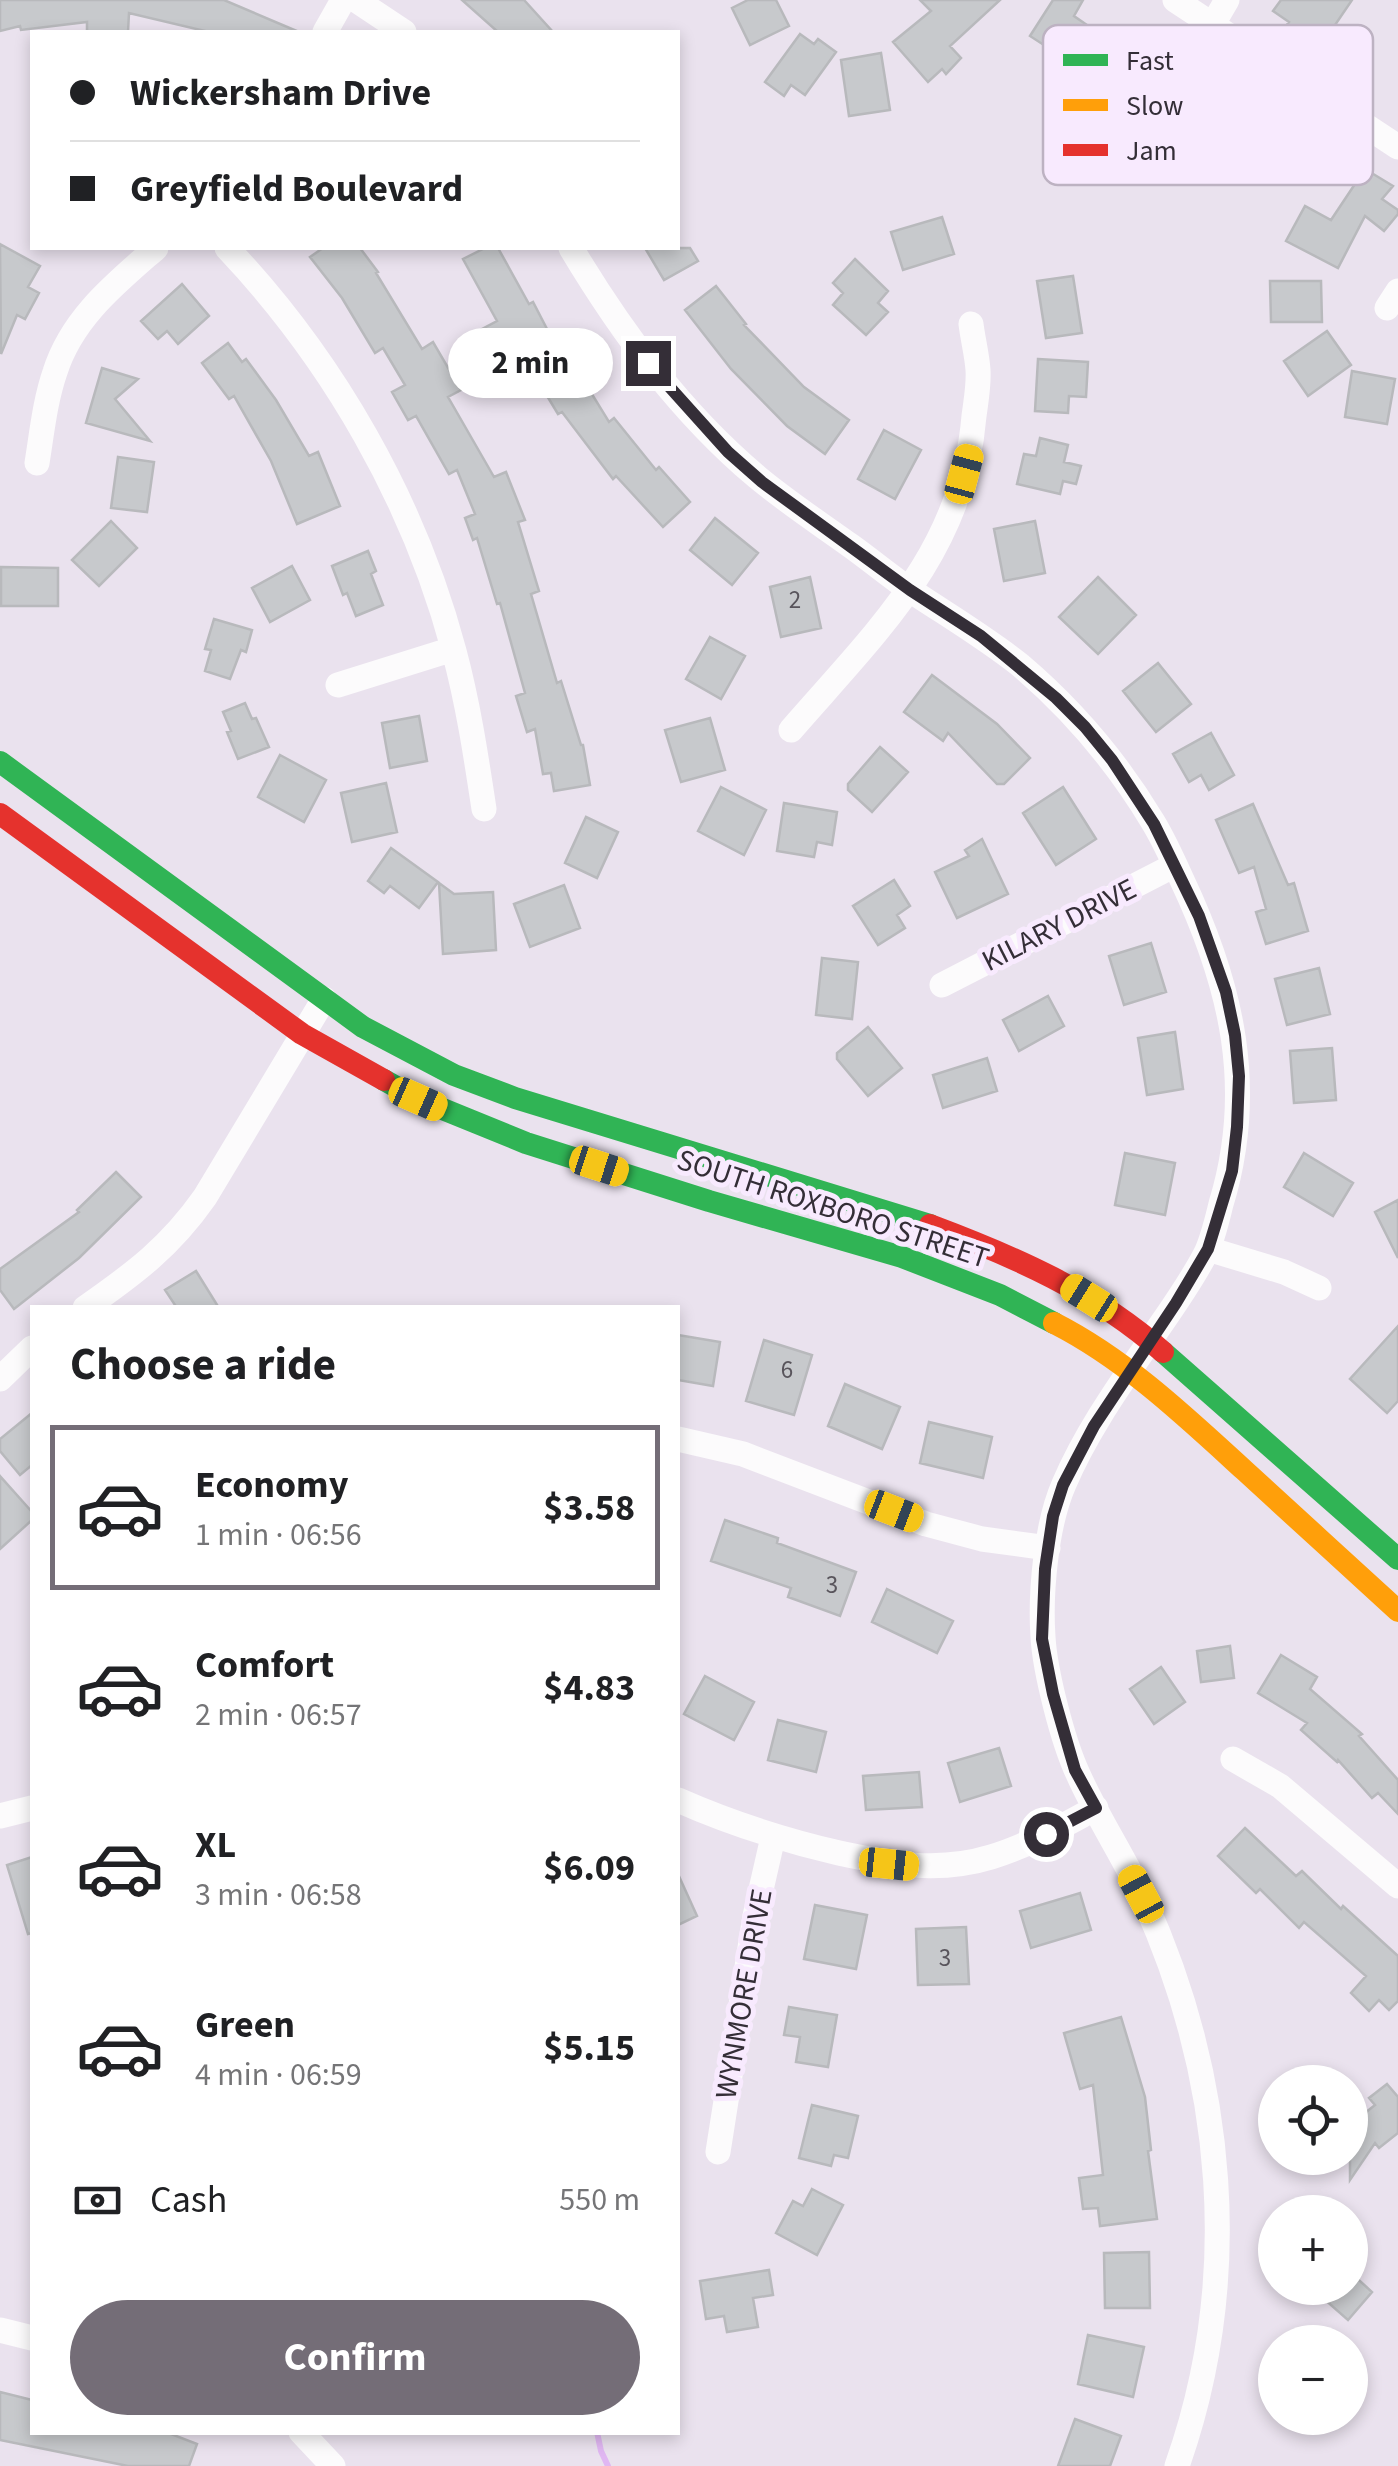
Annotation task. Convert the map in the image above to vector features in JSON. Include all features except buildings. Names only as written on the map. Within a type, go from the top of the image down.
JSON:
[{"type":"street","points":[[326,30],[343,0]]},
{"type":"street","points":[[356,0],[401,30]]},
{"type":"street","points":[[1175,0],[1212,24],[1228,0]]},
{"type":"street","points":[[1373,130],[1398,147]]},
{"type":"street","points":[[36,463],[47,402],[63,351],[102,295],[154,250]]},
{"type":"street","points":[[228,250],[287,317],[323,367],[356,419],[411,529],[453,649],[472,726],[484,809]]},
{"type":"street","points":[[572,250],[648,363],[728,452],[804,514],[1006,655],[1076,718],[1112,760],[1154,824],[1199,916],[1226,992],[1239,1076],[1232,1171],[1208,1249],[1094,1426],[1063,1485],[1053,1516],[1045,1569],[1042,1639],[1075,1770],[1141,1894],[1184,2002],[1212,2127],[1217,2220],[1212,2313],[1202,2374],[1177,2466]]},
{"type":"street","points":[[792,730],[910,590],[937,546],[957,502],[972,447],[978,373],[971,324]]},
{"type":"street","points":[[338,685],[453,649]]},
{"type":"street","name":"SOUTH ROXBORO STREET","points":[[0,762],[363,1027],[454,1075],[923,1222],[1001,1252],[1064,1283],[1150,1340],[1398,1559]]},
{"type":"street","name":"SOUTH ROXBORO STREET","points":[[0,814],[302,1034],[418,1099],[526,1143],[902,1257],[1000,1295],[1072,1332],[1129,1371],[1196,1426],[1398,1611]]},
{"type":"street","name":"KILARY DRIVE","points":[[942,985],[1175,865]]},
{"type":"street","points":[[96,1305],[120,1298],[187,1222],[324,999]]},
{"type":"street","points":[[1208,1249],[1284,1272],[1319,1288]]},
{"type":"street","points":[[0,1378],[30,1350]]},
{"type":"street","points":[[680,1438],[743,1454],[926,1524],[982,1539],[1048,1548]]},
{"type":"street","points":[[1232,1759],[1280,1786],[1398,1886]]},
{"type":"street","points":[[680,1801],[774,1837],[889,1864],[914,1866],[952,1865],[989,1858],[1021,1847],[1096,1808]]},
{"type":"street","points":[[0,1816],[30,1808]]},
{"type":"street","name":"WYNMORE DRIVE","points":[[718,2152],[755,1916],[774,1837]]},
{"type":"street","points":[[0,2330],[30,2338]]},
{"type":"street","points":[[304,2435],[333,2466]]},
{"type":"waterway","points":[[598,2435],[608,2466]]},
{"type":"traffic: fast","points":[[0,762],[363,1027],[454,1075],[515,1098],[930,1225]]},
{"type":"traffic: fast","points":[[384,1080],[418,1099],[526,1143],[902,1257],[1000,1295],[1054,1323]]},
{"type":"traffic: fast","points":[[1163,1352],[1398,1559]]},
{"type":"traffic: slow","points":[[1054,1323],[1154,1390],[1398,1611]]},
{"type":"traffic: jam","points":[[0,814],[302,1034],[384,1080]]},
{"type":"traffic: jam","points":[[930,1225],[992,1249],[1082,1294],[1163,1352]]},
{"type":"route","points":[[648,363],[728,452],[762,482],[910,590],[981,636],[1019,665],[1085,727],[1154,824],[1199,916],[1226,992],[1239,1076],[1237,1127],[1232,1171],[1208,1249],[1094,1426],[1063,1485],[1053,1516],[1045,1569],[1042,1639],[1075,1770],[1096,1808],[1046,1834]]}]
